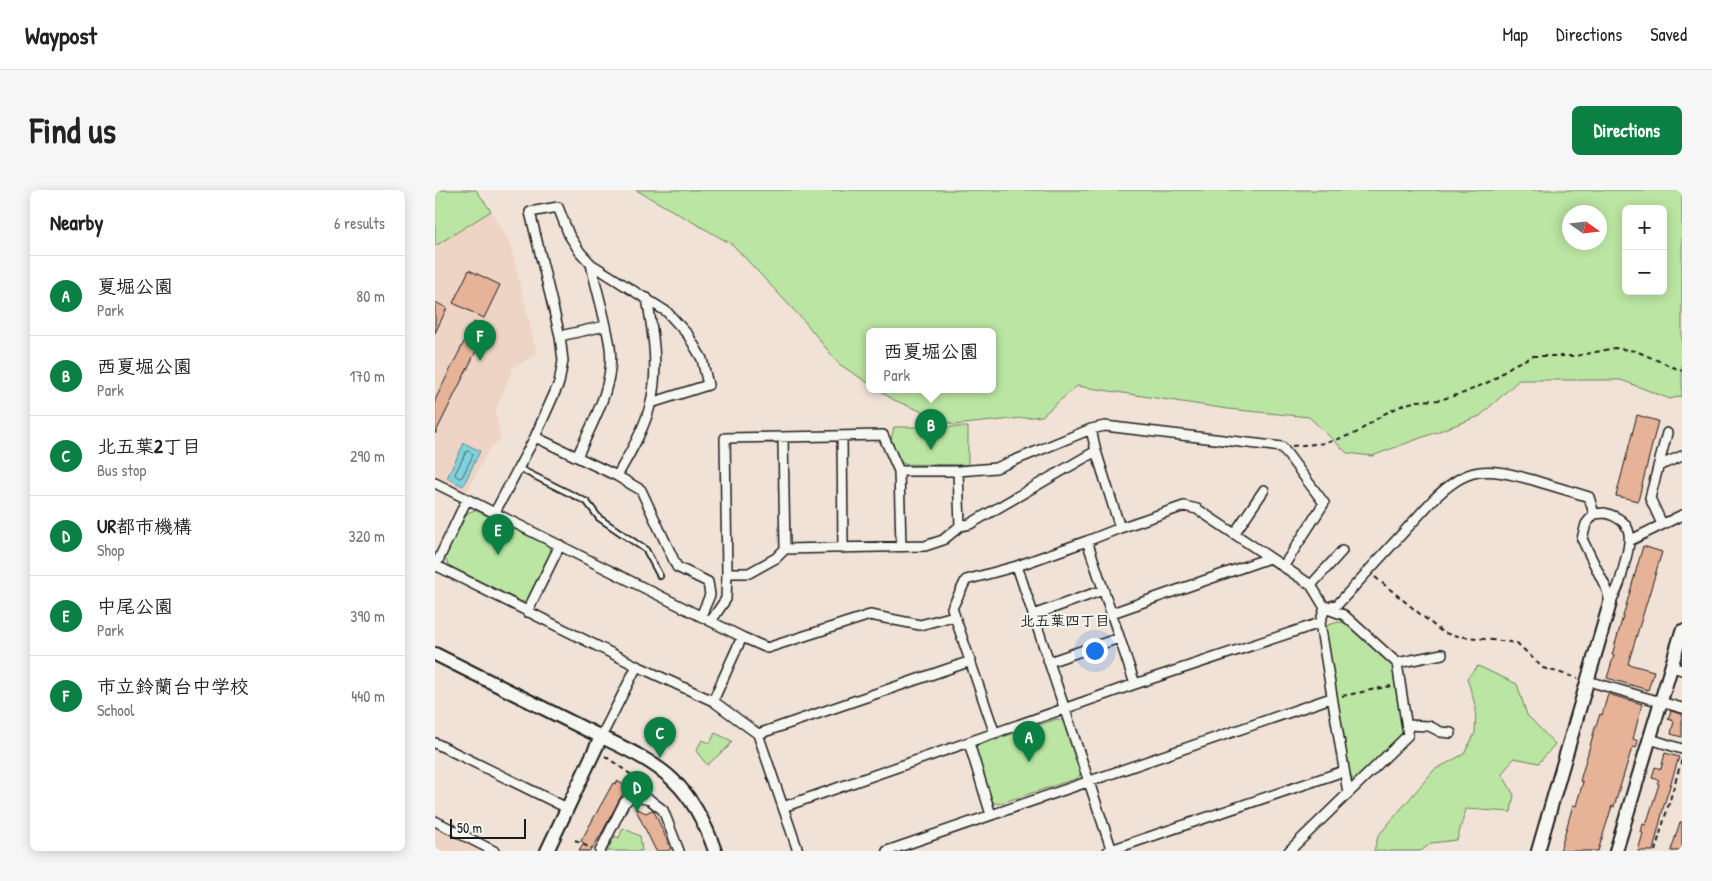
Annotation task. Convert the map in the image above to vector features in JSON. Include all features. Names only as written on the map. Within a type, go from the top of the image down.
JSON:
[{"type":"street","points":[[495,512],[535,437],[559,383],[563,362],[560,336],[530,212],[558,207],[569,235],[580,252],[591,264],[667,312],[688,336],[703,359],[708,386],[651,403]]},
{"type":"street","points":[[577,457],[602,402],[609,376],[610,348],[591,264]]},
{"type":"street","points":[[617,476],[637,438],[651,403],[656,369],[653,332],[647,298]]},
{"type":"street","points":[[560,336],[605,326]]},
{"type":"street","points":[[899,471],[958,471],[996,468],[1091,429],[1105,426],[1282,447],[1323,503],[1283,567]]},
{"type":"street","points":[[1091,429],[1120,528]]},
{"type":"street","points":[[1662,524],[1650,498],[1667,433]]},
{"type":"street","points":[[711,621],[726,599],[725,438],[883,435],[899,471],[901,546]]},
{"type":"street","points":[[841,436],[843,548]]},
{"type":"street","points":[[535,437],[617,476],[641,490],[677,567],[708,582],[710,595],[701,616]]},
{"type":"street","points":[[783,438],[785,549]]},
{"type":"street","points":[[727,573],[749,574],[776,558],[785,549],[925,546],[943,540],[960,526],[970,524],[1096,450]]},
{"type":"street","points":[[1658,466],[1682,456]]},
{"type":"street","points":[[958,471],[960,526]]},
{"type":"street","points":[[1325,608],[1338,604],[1448,486],[1466,476],[1486,471],[1505,472],[1589,497],[1594,514]]},
{"type":"street","points":[[435,483],[767,648],[870,615],[920,625],[954,616]]},
{"type":"street","points":[[1234,534],[1264,490]]},
{"type":"street","points":[[467,499],[435,566],[637,666],[713,701],[758,734],[798,851]]},
{"type":"street","points":[[995,734],[952,608],[966,580],[1017,566],[1184,506],[1197,509],[1311,586],[1325,608],[1344,615],[1397,663],[1409,735],[1289,851]]},
{"type":"street","points":[[1538,851],[1610,603],[1619,588],[1631,540],[1627,526],[1617,516],[1605,512],[1594,514],[1586,524],[1582,539],[1607,590],[1610,603]]},
{"type":"street","points":[[1631,540],[1682,515]]},
{"type":"street","points":[[1087,541],[1135,684]]},
{"type":"street","points":[[527,612],[560,545]]},
{"type":"street","points":[[1311,586],[1343,551]]},
{"type":"street","points":[[1112,613],[1269,558]]},
{"type":"street","points":[[1017,566],[1090,781],[1110,850],[1344,771]]},
{"type":"street","points":[[1033,615],[1103,590]]},
{"type":"street","points":[[1325,608],[1320,623],[1348,793]]},
{"type":"street","points":[[783,807],[1135,684],[1320,623]]},
{"type":"street","points":[[1616,851],[1661,702],[1677,668],[1682,631]]},
{"type":"street","points":[[713,701],[742,637]]},
{"type":"street","points":[[1049,662],[1119,638]]},
{"type":"street","points":[[435,654],[650,762],[672,780],[692,803],[706,828],[715,851]]},
{"type":"street","points":[[1397,663],[1442,654]]},
{"type":"street","points":[[758,734],[971,661]]},
{"type":"street","points":[[547,851],[601,736],[637,666]]},
{"type":"street","points":[[1595,683],[1682,708]]},
{"type":"street","points":[[887,851],[1331,698]]},
{"type":"street","points":[[1407,725],[1429,726],[1441,732],[1451,734]]},
{"type":"street","points":[[1650,740],[1682,749]]},
{"type":"street","points":[[435,743],[567,808]]},
{"type":"street","points":[[969,743],[991,815]]},
{"type":"street","points":[[601,851],[624,803],[632,796],[650,800],[663,810],[679,851]]},
{"type":"street","points":[[435,821],[494,851]]},
{"type":"lane","points":[[518,468],[587,502],[599,518],[646,550],[660,576]]},
{"type":"path","points":[[1282,447],[1326,443],[1356,433],[1384,414],[1403,405],[1417,401],[1439,400],[1464,393],[1493,380],[1513,365],[1533,356],[1576,356],[1615,348],[1636,351],[1682,371]]},
{"type":"path","points":[[1371,574],[1442,632],[1451,635],[1517,643],[1543,668],[1581,679]]},
{"type":"path","points":[[1331,698],[1401,684]]},
{"type":"path","points":[[599,752],[637,779],[632,788]]},
{"type":"path","points":[[1655,851],[1682,759]]},
{"type":"path","points":[[575,840],[597,851]]},
{"type":"shaded area","points":[[491,211],[511,246],[537,354],[513,368],[495,412],[501,438],[488,451],[467,492],[467,499],[435,483],[435,246]]},
{"type":"shaded area","points":[[435,828],[482,851],[435,851]]},
{"type":"green space","points":[[435,190],[476,190],[491,211],[435,246]]},
{"type":"green space","points":[[636,190],[1682,190],[1682,396],[1670,399],[1621,380],[1519,380],[1480,416],[1372,456],[1347,453],[1309,417],[1228,409],[1077,386],[1042,416],[954,425],[894,400],[883,393],[996,393],[996,328],[866,328],[866,381],[839,364],[805,322],[733,245]]},
{"type":"green space","points":[[894,427],[968,427],[968,465],[905,464],[899,461],[891,440]]},
{"type":"green space","points":[[475,510],[550,546],[551,553],[529,600],[522,602],[448,565],[445,557],[467,513]]},
{"type":"green space","points":[[1339,622],[1345,623],[1393,664],[1404,736],[1357,780],[1348,777],[1323,633],[1328,625]]},
{"type":"green space","points":[[1478,666],[1517,684],[1527,715],[1555,744],[1539,763],[1514,758],[1502,774],[1514,795],[1511,812],[1466,809],[1457,840],[1431,843],[1421,851],[1374,851],[1378,836],[1434,770],[1464,754],[1475,733],[1476,708],[1467,678]]},
{"type":"green space","points":[[1057,719],[1064,721],[1082,771],[1078,778],[998,804],[991,801],[975,752],[976,746]]},
{"type":"green space","points":[[715,733],[732,741],[728,747],[707,765],[696,751],[702,740],[710,743]]},
{"type":"green space","points":[[623,828],[640,836],[642,851],[607,851],[615,836],[619,838]]},
{"type":"water","points":[[464,443],[480,451],[463,486],[447,478]]},
{"type":"building","points":[[469,270],[500,285],[484,318],[453,303]]},
{"type":"building","points":[[435,302],[447,308],[435,333]]},
{"type":"building","points":[[474,322],[487,329],[435,434],[435,400]]},
{"type":"building","points":[[1637,415],[1658,421],[1638,501],[1616,496]]},
{"type":"building","points":[[1643,546],[1662,552],[1628,664],[1654,671],[1648,690],[1607,678]]},
{"type":"building","points":[[1608,694],[1642,704],[1633,739],[1638,741],[1636,748],[1633,747],[1631,751],[1598,851],[1560,851],[1573,805],[1576,806],[1583,782],[1580,781],[1595,728],[1600,714],[1602,715]]},
{"type":"building","points":[[1671,711],[1682,714],[1682,737],[1671,734],[1674,721],[1668,719]]},
{"type":"building","points":[[1665,753],[1679,757],[1664,805],[1653,851],[1638,851],[1643,833],[1641,832],[1643,824],[1646,825],[1659,784],[1657,783],[1659,780],[1652,778],[1655,767],[1661,769]]},
{"type":"building","points":[[617,781],[624,785],[623,788],[625,789],[603,831],[591,851],[579,851],[584,843],[581,841],[613,783],[616,784]]},
{"type":"building","points":[[635,808],[646,813],[654,811],[671,849],[656,851]]},
{"type":"building","points":[[1680,822],[1682,822],[1682,851],[1671,851]]},
{"type":"place","name":"市立鈴蘭台中学校","points":[[480,361]]},
{"type":"place","name":"西夏堀公園","points":[[931,450]]},
{"type":"place","name":"中尾公園","points":[[498,555]]},
{"type":"place","name":"北五葉2丁目","points":[[660,758]]},
{"type":"place","name":"夏堀公園","points":[[1029,762]]},
{"type":"place","name":"UR都市機構","points":[[637,812]]},
{"type":"district","name":"北五葉四丁目","points":[[1065,621]]}]
